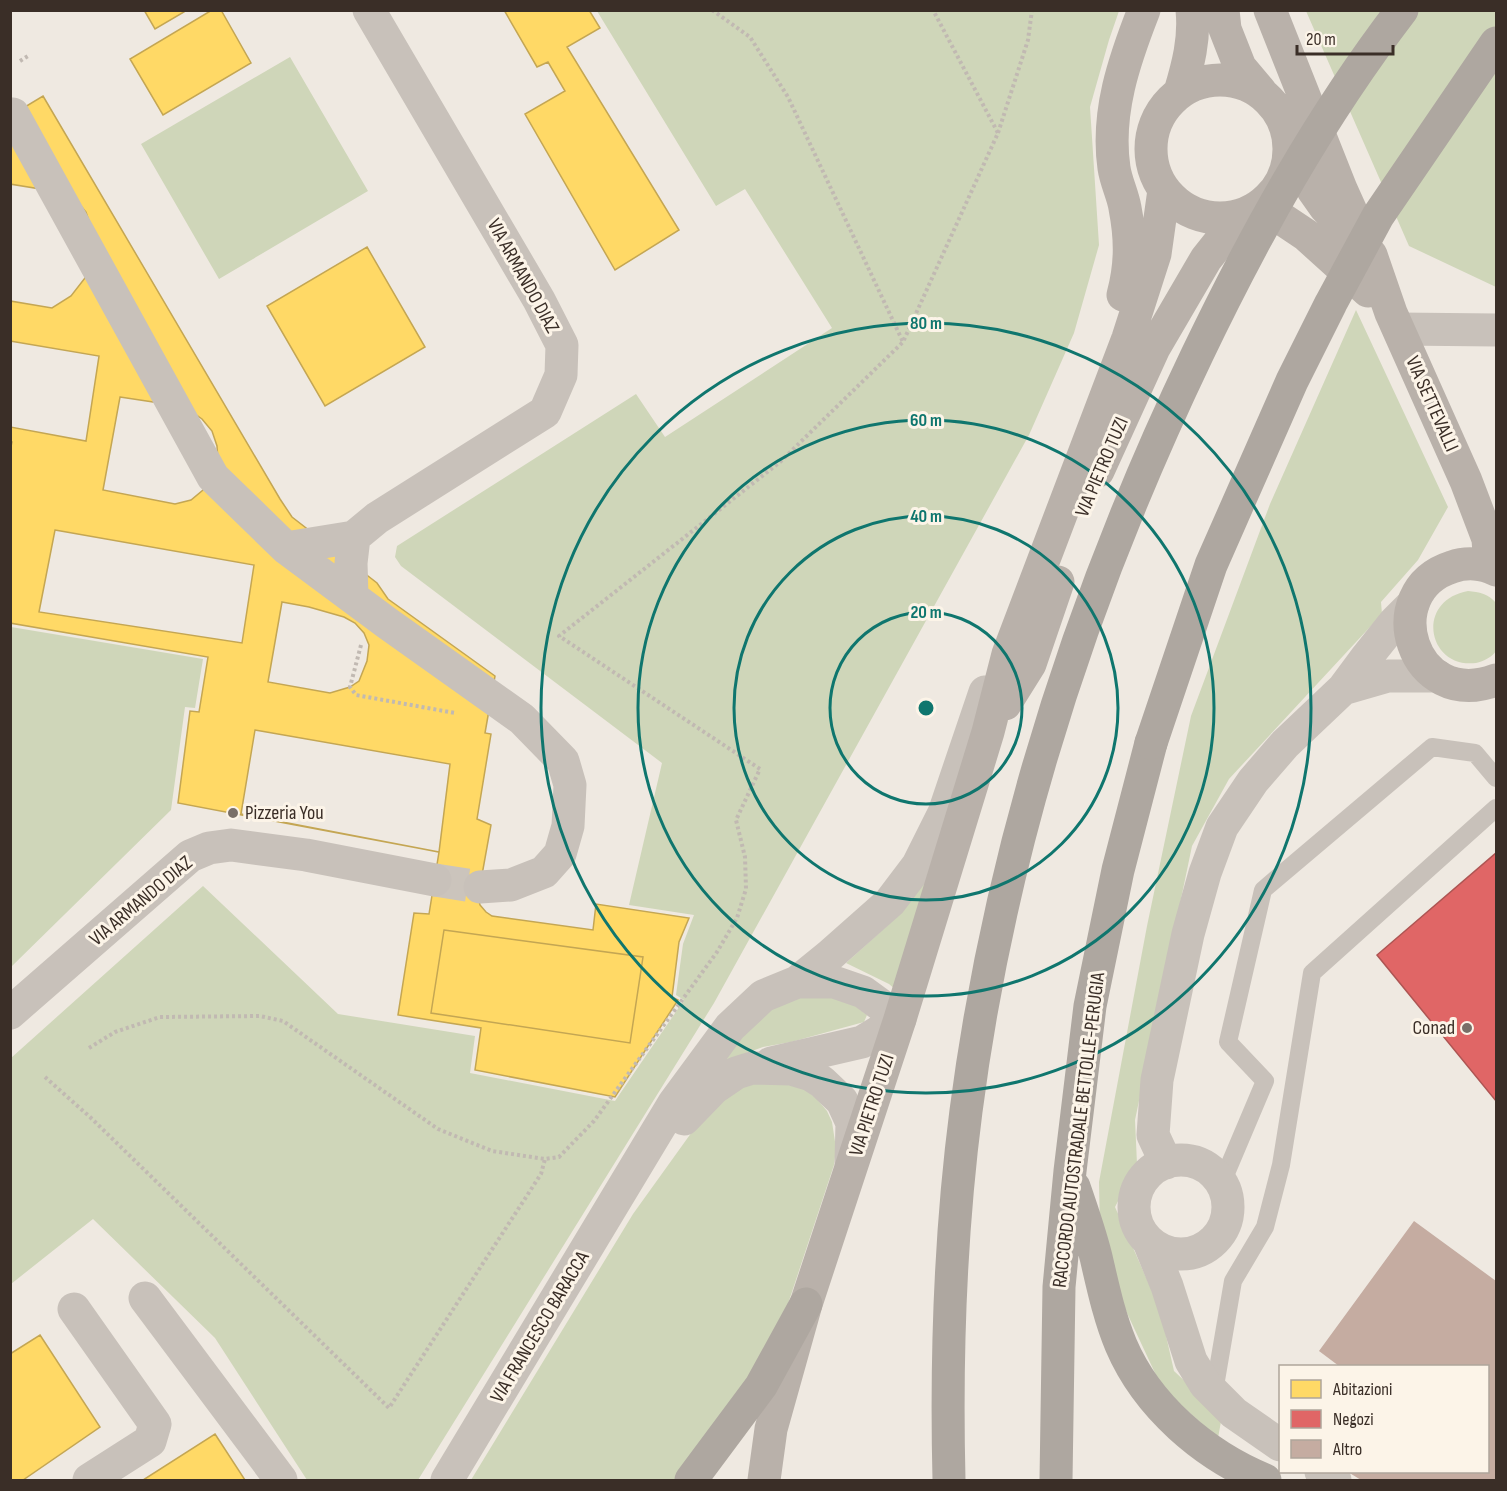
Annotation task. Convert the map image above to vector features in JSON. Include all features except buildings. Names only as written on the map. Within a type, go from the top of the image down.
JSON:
[{"type":"highway","points":[[939,1480],[947,1398],[955,1229],[966,1111],[986,992],[1009,882],[1032,790],[1090,604],[1151,455],[1228,291],[1317,131],[1370,52],[1402,10]]},
{"type":"highway","name":"RACCORDO AUTOSTRADALE BETTOLLE-PERUGIA","points":[[1056,1480],[1059,1287],[1090,1006],[1118,870],[1151,743],[1211,565],[1292,381],[1378,216],[1497,43]]},
{"type":"highway","points":[[1070,1171],[1095,1256],[1102,1289],[1122,1346],[1140,1379],[1168,1415],[1209,1451],[1265,1480]]},
{"type":"highway","points":[[691,1480],[761,1386],[806,1304]]},
{"type":"highway","points":[[947,1398],[949,1480]]},
{"type":"main road","points":[[1075,474],[1125,287],[1131,252],[1125,207],[1114,169],[1112,128],[1116,91],[1144,10]]},
{"type":"main road","points":[[1180,92],[1194,32],[1192,10]]},
{"type":"main road","points":[[1223,10],[1225,28],[1240,67],[1276,108],[1287,127],[1290,149],[1287,170],[1277,190],[1251,210],[1220,219],[1198,215],[1179,206],[1164,190],[1154,170],[1150,149],[1154,127],[1164,108],[1180,92],[1199,82],[1221,79],[1242,82],[1261,92]]},
{"type":"main road","points":[[1270,10],[1337,179],[1371,255]]},
{"type":"main road","name":"VIA SETTEVALLI","points":[[1290,149],[1325,207],[1371,255],[1395,321],[1466,482],[1488,539],[1493,568],[1475,564],[1460,564],[1448,568],[1433,577],[1421,589],[1413,604]]},
{"type":"main road","name":"VIA PIETRO TUZI","points":[[764,1480],[771,1429],[806,1304],[900,1019],[988,732],[1008,654],[1053,530],[1128,338],[1155,254],[1164,190]]},
{"type":"main road","name":"VIA PIETRO TUZI","points":[[988,732],[1030,664],[1090,488],[1154,348],[1206,259],[1251,210]]},
{"type":"main road","name":"VIA SETTEVALLI","points":[[1251,210],[1306,235],[1395,321]]},
{"type":"main road","name":"VIA SETTEVALLI","points":[[1448,568],[1464,535],[1471,497]]},
{"type":"main road","points":[[1413,604],[1410,631],[1413,644],[1422,662],[1437,676],[1451,683],[1466,686],[1480,686],[1496,681]]},
{"type":"street","name":"VIA ARMANDO DIAZ","points":[[354,537],[377,518],[545,412],[561,375],[562,345],[539,300],[369,10]]},
{"type":"street","points":[[13,114],[213,477],[286,548],[522,719],[563,761],[570,785],[568,826],[560,854],[544,872],[511,885],[480,887]]},
{"type":"street","points":[[1395,321],[1497,330]]},
{"type":"street","points":[[633,1173],[674,1103],[730,1027],[763,996],[797,982],[890,902],[918,865],[944,813],[982,698],[1053,530]]},
{"type":"street","points":[[286,548],[354,537],[351,563],[352,597]]},
{"type":"street","points":[[1166,1163],[1154,1136],[1157,1080],[1188,934],[1222,827],[1253,781],[1285,744],[1343,689],[1366,657],[1413,604]]},
{"type":"street","points":[[1343,689],[1388,676],[1437,676]]},
{"type":"street","name":"VIA ARMANDO DIAZ","points":[[10,1013],[190,856],[209,848],[231,845],[306,855],[435,880]]},
{"type":"street","points":[[633,1173],[714,1088],[735,1073],[862,1042],[900,1019],[863,992],[834,982],[797,982]]},
{"type":"street","points":[[752,1068],[791,1069],[812,1075],[842,1101],[852,1123],[851,1167]]},
{"type":"street","points":[[1149,1242],[1162,1250],[1178,1254],[1194,1253],[1207,1246],[1218,1236],[1225,1223],[1226,1193],[1208,1169],[1180,1160],[1151,1170],[1141,1182],[1135,1197],[1134,1214],[1139,1229],[1149,1242],[1167,1286],[1191,1361],[1205,1384],[1234,1413],[1279,1444]]},
{"type":"street","name":"VIA FRANCESCO BARACCA","points":[[447,1480],[633,1173]]},
{"type":"street","points":[[1182,1330],[1184,1296],[1207,1246]]},
{"type":"street","points":[[145,1299],[280,1480]]},
{"type":"street","points":[[74,1309],[154,1424],[150,1441],[89,1480]]},
{"type":"lane","points":[[1221,1185],[1264,1081],[1228,1042],[1263,890],[1432,747],[1475,753],[1497,778]]},
{"type":"lane","points":[[1214,1392],[1233,1281],[1265,1227],[1281,1165],[1312,973],[1497,808]]},
{"type":"path","points":[[712,10],[750,37],[788,97],[903,342]]},
{"type":"path","points":[[933,10],[998,133]]},
{"type":"path","points":[[89,1048],[115,1032],[160,1017],[248,1016],[283,1021],[438,1129],[492,1151],[545,1159],[559,1157],[594,1121],[717,952],[737,918],[746,889],[745,857],[736,820],[760,769],[559,636],[780,462],[903,342],[998,133],[1028,40],[1032,10]]},
{"type":"path","points":[[20,61],[28,56]]},
{"type":"path","points":[[361,644],[350,687],[356,695],[465,715]]},
{"type":"path","points":[[45,1077],[90,1117],[389,1408],[541,1174],[545,1159]]},
{"type":"green space","points":[[597,11],[1119,11],[1090,107],[1099,245],[1074,333],[1029,435],[714,1003],[418,1480],[307,1480],[215,1338],[93,1219],[11,1284],[11,1058],[203,886],[338,1014],[475,1036],[470,1073],[615,1101],[684,1000],[676,995],[683,944],[694,915],[629,905],[662,763],[401,566],[395,557],[397,546],[636,394],[665,437],[832,328],[745,189],[716,206]]},
{"type":"green space","points":[[1306,11],[1496,11],[1496,287],[1409,246]]},
{"type":"green space","points":[[290,57],[368,191],[219,279],[141,144]]},
{"type":"green space","points":[[1356,310],[1448,507],[1418,560],[1381,602],[1382,614],[1229,779],[1192,846],[1135,1120],[1137,1164],[1115,1207],[1160,1309],[1174,1371],[1222,1416],[1218,1438],[1162,1388],[1120,1298],[1100,1231],[1099,1182],[1147,926],[1191,716],[1270,504]]},
{"type":"green space","points":[[1468,591],[1490,597],[1496,603],[1496,651],[1488,658],[1476,663],[1460,662],[1447,656],[1438,645],[1434,633],[1434,620],[1440,607],[1451,597]]},
{"type":"green space","points":[[11,627],[203,659],[195,708],[185,707],[171,810],[11,967]]},
{"type":"green space","points":[[928,872],[896,990],[889,984],[846,963],[899,915]]},
{"type":"green space","points":[[782,998],[845,998],[867,1015],[864,1022],[791,1042],[763,1047],[738,1056],[717,1070],[712,1061]]},
{"type":"green space","points":[[752,1080],[803,1087],[827,1111],[832,1122],[836,1148],[834,1165],[784,1316],[761,1361],[675,1480],[471,1480],[633,1214],[712,1104]]},
{"type":"tunnel","points":[[435,880],[480,887]]},
{"type":"place","name":"Pizzeria You","points":[[233,813]]},
{"type":"place","name":"Conad","points":[[1467,1028]]}]
